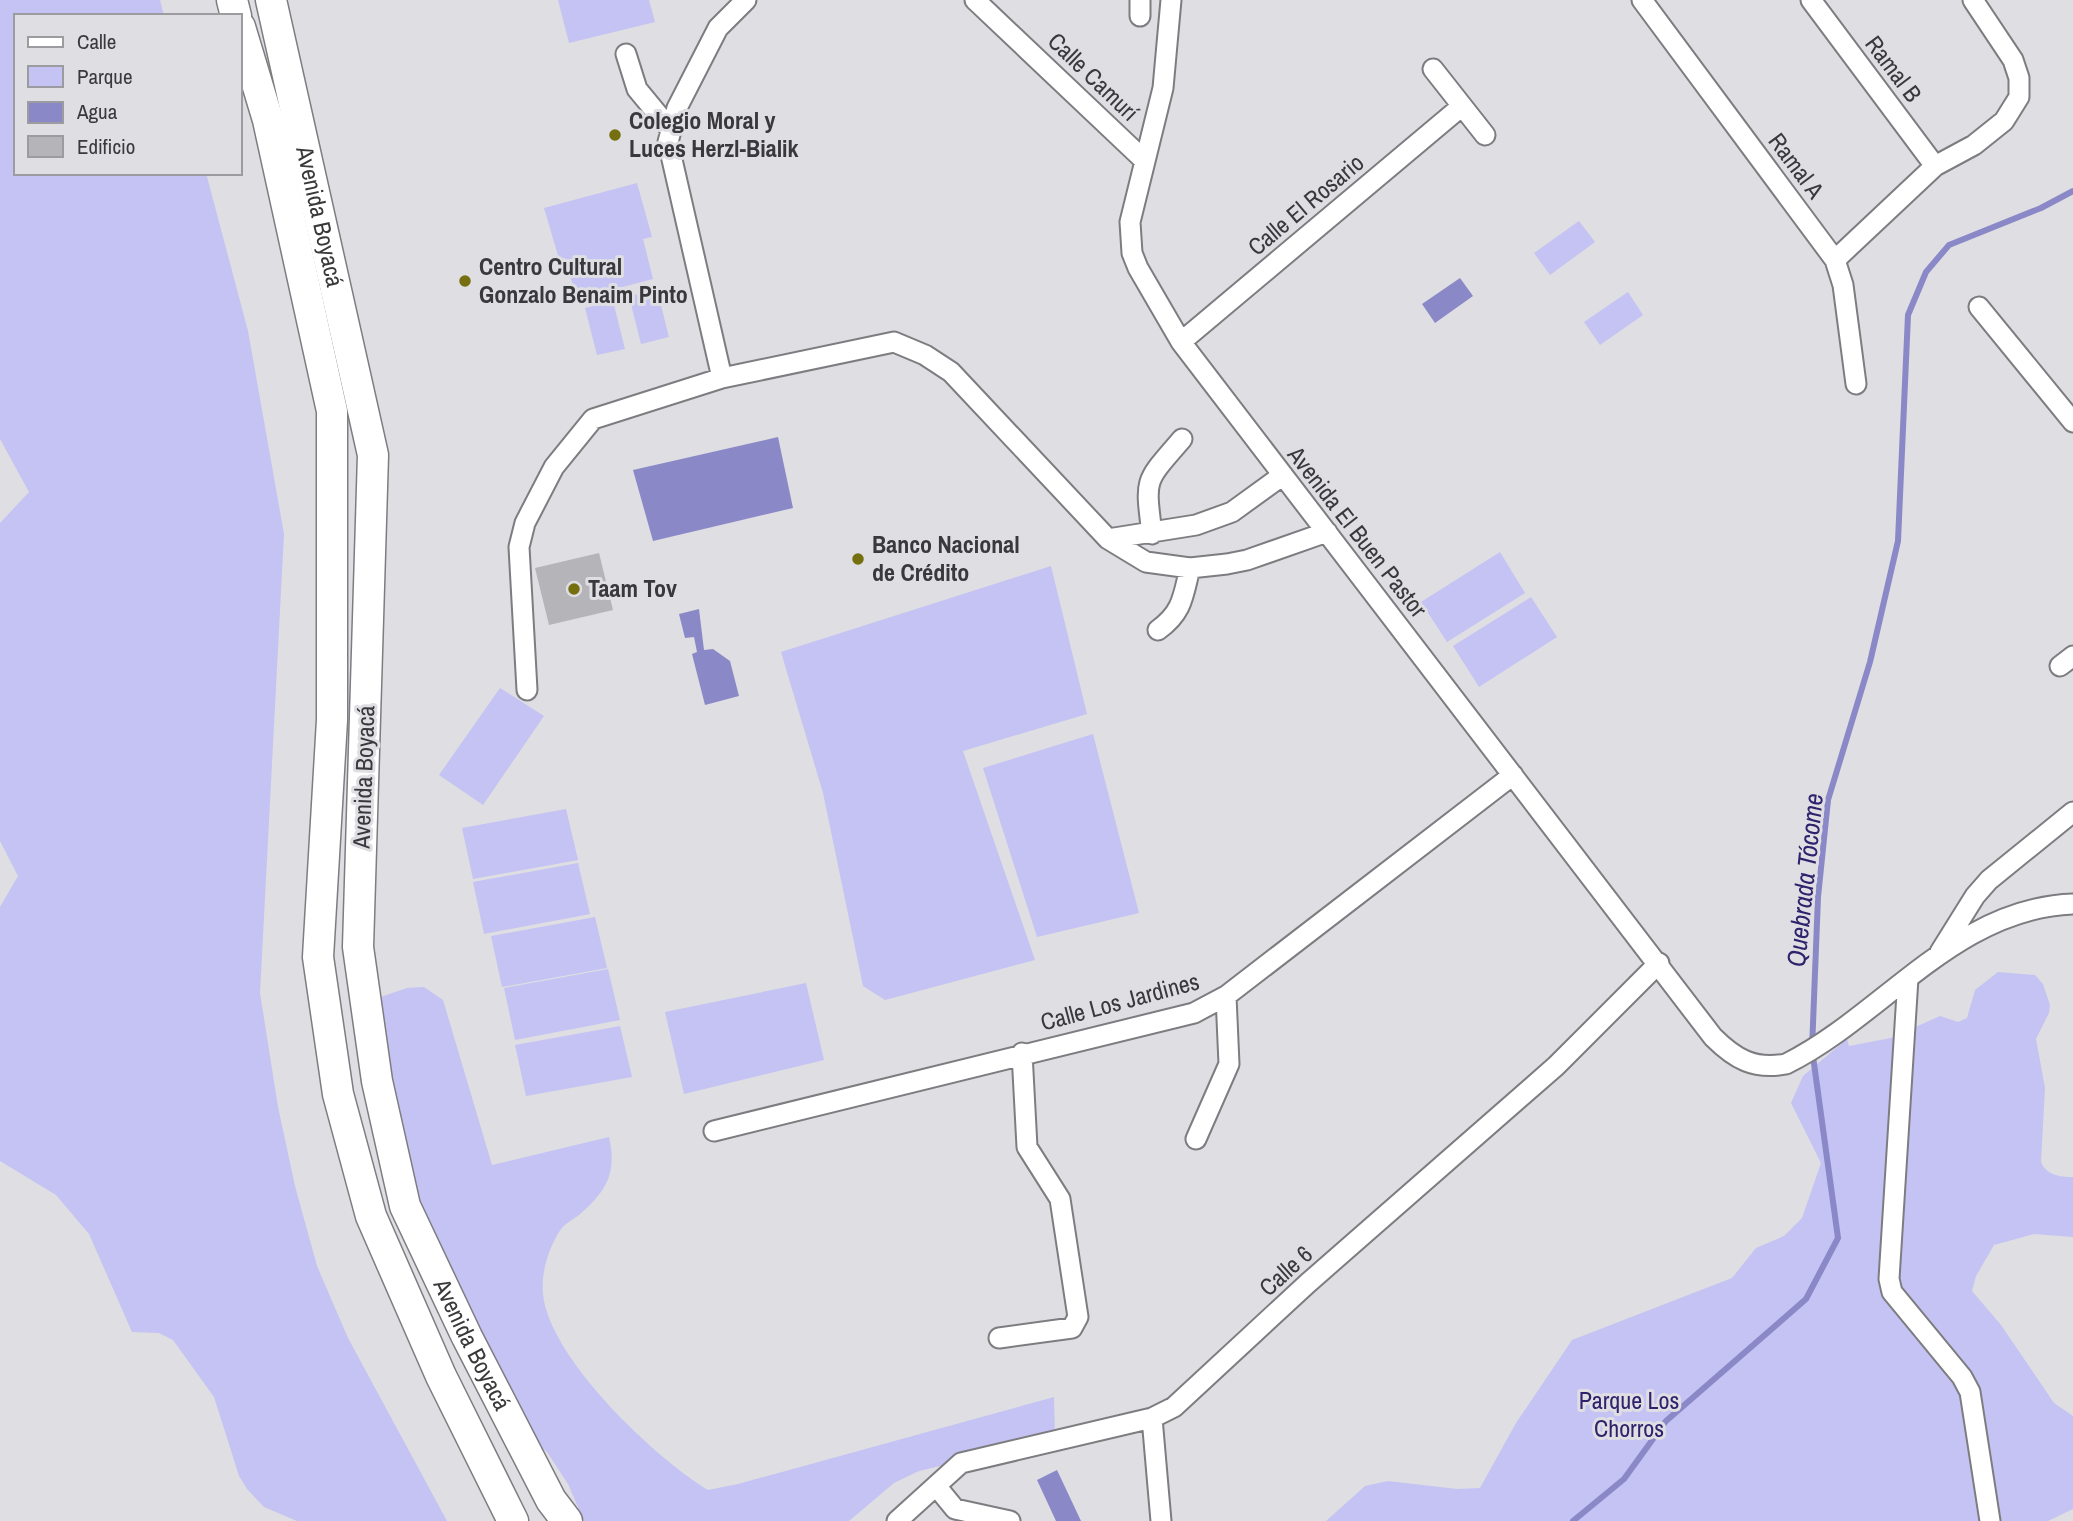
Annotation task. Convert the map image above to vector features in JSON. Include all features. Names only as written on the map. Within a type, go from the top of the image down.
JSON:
[{"type":"highway","name":"Avenida Boyacá","points":[[271,0],[373,455],[358,947],[377,1081],[405,1206],[551,1500],[567,1521]]},
{"type":"highway","name":"Avenida Boyacá","points":[[242,34],[268,120],[332,411],[332,720],[318,957],[338,1094],[370,1216],[441,1376],[513,1521]]},
{"type":"street","points":[[722,377],[667,142],[677,108],[718,28],[746,0]]},
{"type":"street","name":"Calle Camurí","points":[[975,0],[1145,162]]},
{"type":"street","name":"Avenida El Buen Pastor","points":[[1171,0],[1163,88],[1132,206],[1132,253],[1181,342],[1713,1037],[1727,1051],[1754,1066],[1787,1064],[1936,958],[1998,921],[2042,908],[2073,904]]},
{"type":"street","name":"Ramal A","points":[[1642,0],[1835,260],[1843,285],[1856,384]]},
{"type":"street","name":"Ramal B","points":[[1811,0],[1935,166]]},
{"type":"street","points":[[1835,260],[1935,166],[1974,145],[2004,121],[2019,97],[2019,78],[2013,60],[1973,0]]},
{"type":"street","points":[[625,54],[637,89],[670,129]]},
{"type":"street","points":[[1433,69],[1485,135]]},
{"type":"street","name":"Calle El Rosario","points":[[1181,342],[1462,106]]},
{"type":"street","points":[[1979,307],[2073,422]]},
{"type":"street","points":[[527,690],[519,547],[525,523],[554,467],[593,419],[722,377],[894,342],[925,355],[951,372],[1108,539],[1146,562],[1190,568],[1247,560],[1327,532]]},
{"type":"street","points":[[1152,534],[1147,490],[1151,475],[1182,439]]},
{"type":"street","points":[[1108,539],[1196,525],[1232,512],[1283,475]]},
{"type":"street","points":[[1158,631],[1175,618],[1190,568]]},
{"type":"street","name":"Calle Los Jardines","points":[[714,1131],[1194,1013],[1226,996],[1513,775]]},
{"type":"street","points":[[1936,958],[1975,896],[1989,880],[2073,812]]},
{"type":"street","name":"Calle 6","points":[[906,1518],[922,1496],[937,1487],[948,1472],[961,1463],[1152,1418],[1174,1407],[1308,1283],[1556,1066],[1659,963]]},
{"type":"street","points":[[1908,978],[1889,1279],[1892,1292],[1962,1377],[1970,1392],[1990,1521]]},
{"type":"street","points":[[1196,1139],[1229,1064],[1226,996]]},
{"type":"street","points":[[999,1338],[1072,1328],[1078,1317],[1060,1199],[1027,1147],[1022,1054]]},
{"type":"street","points":[[1152,1418],[1161,1521]]},
{"type":"street","points":[[937,1487],[953,1515],[1010,1521]]},
{"type":"green space","points":[[0,0],[160,0],[164,14],[14,14],[14,175],[207,175],[248,331],[284,534],[260,993],[278,1107],[295,1186],[317,1266],[348,1338],[447,1521],[297,1521],[264,1507],[239,1476],[214,1397],[173,1340],[159,1333],[132,1332],[89,1234],[56,1195],[0,1161],[0,907],[18,876],[0,841],[0,523],[29,492],[0,439]]},
{"type":"green space","points":[[558,0],[649,0],[655,22],[569,43]]},
{"type":"green space","points":[[637,183],[652,237],[643,239],[653,279],[577,299],[565,258],[559,259],[544,208]]},
{"type":"green space","points":[[1579,221],[1595,242],[1550,275],[1534,253]]},
{"type":"green space","points":[[657,290],[669,337],[641,344],[629,296]]},
{"type":"green space","points":[[1628,292],[1643,315],[1600,345],[1584,322]]},
{"type":"green space","points":[[613,301],[625,349],[597,355],[585,308]]},
{"type":"green space","points":[[1500,552],[1525,593],[1447,642],[1421,602]]},
{"type":"green space","points":[[1051,566],[1087,714],[963,751],[1035,960],[885,1000],[863,986],[823,793],[781,652]]},
{"type":"green space","points":[[1531,597],[1557,637],[1479,687],[1453,646]]},
{"type":"green space","points":[[500,688],[544,716],[483,805],[439,775]]},
{"type":"green space","points":[[1093,734],[1139,913],[1037,937],[983,768]]},
{"type":"green space","points":[[566,809],[578,860],[473,879],[462,828]]},
{"type":"green space","points":[[578,863],[590,914],[484,934],[473,882]]},
{"type":"green space","points":[[595,917],[607,968],[502,987],[491,936]]},
{"type":"green space","points":[[608,969],[620,1020],[515,1040],[504,988]]},
{"type":"green space","name":"Parque Los Chorros","points":[[1998,972],[2035,975],[2043,984],[2050,1005],[2049,1013],[2036,1039],[2045,1088],[2041,1162],[2058,1176],[2073,1177],[2073,1237],[2034,1234],[1994,1245],[1976,1276],[1972,1291],[2001,1325],[2054,1403],[2073,1416],[2073,1509],[2048,1521],[1326,1521],[1365,1486],[1388,1481],[1457,1489],[1480,1488],[1516,1423],[1572,1340],[1732,1278],[1756,1248],[1784,1236],[1802,1218],[1821,1163],[1791,1103],[1803,1076],[1847,1039],[1849,1046],[1891,1038],[1940,1016],[1958,1022],[1967,1018],[1975,990]]},
{"type":"green space","points":[[806,983],[824,1060],[684,1094],[665,1012]]},
{"type":"green space","points":[[424,987],[443,1000],[492,1165],[609,1137],[612,1161],[608,1181],[597,1198],[559,1232],[546,1262],[543,1294],[550,1319],[564,1347],[584,1376],[634,1431],[686,1475],[708,1490],[738,1484],[1054,1397],[1055,1439],[919,1471],[894,1483],[849,1521],[584,1521],[568,1484],[547,1452],[499,1415],[479,1389],[445,1326],[409,1232],[357,1005],[407,988]]},
{"type":"green space","points":[[620,1026],[632,1077],[526,1096],[515,1045]]},
{"type":"water","points":[[1460,278],[1473,296],[1435,323],[1422,304]]},
{"type":"water","points":[[778,437],[793,508],[653,541],[633,470]]},
{"type":"water","points":[[699,609],[704,650],[713,649],[730,661],[739,696],[705,705],[692,654],[697,652],[694,637],[685,638],[679,614]]},
{"type":"water","points":[[1057,1470],[1081,1521],[1056,1521],[1037,1480]]},
{"type":"building","name":"Taam Tov","points":[[599,553],[613,610],[549,625],[535,568]]},
{"type":"waterway","name":"Quebrada Tócome","points":[[1573,1521],[1624,1479],[1666,1421],[1806,1299],[1838,1238],[1812,1049],[1818,897],[1828,800],[1870,662],[1898,541],[1908,315],[1926,272],[1949,245],[2041,208],[2073,191]]},
{"type":"place","name":"Colegio Moral y Luces Herzl-Bialik","points":[[615,135]]},
{"type":"place","name":"Centro Cultural Gonzalo Benaim Pinto","points":[[465,281]]},
{"type":"place","name":"Banco Nacional de Crédito","points":[[858,559]]},
{"type":"place","name":"Taam Tov","points":[[574,589]]}]
